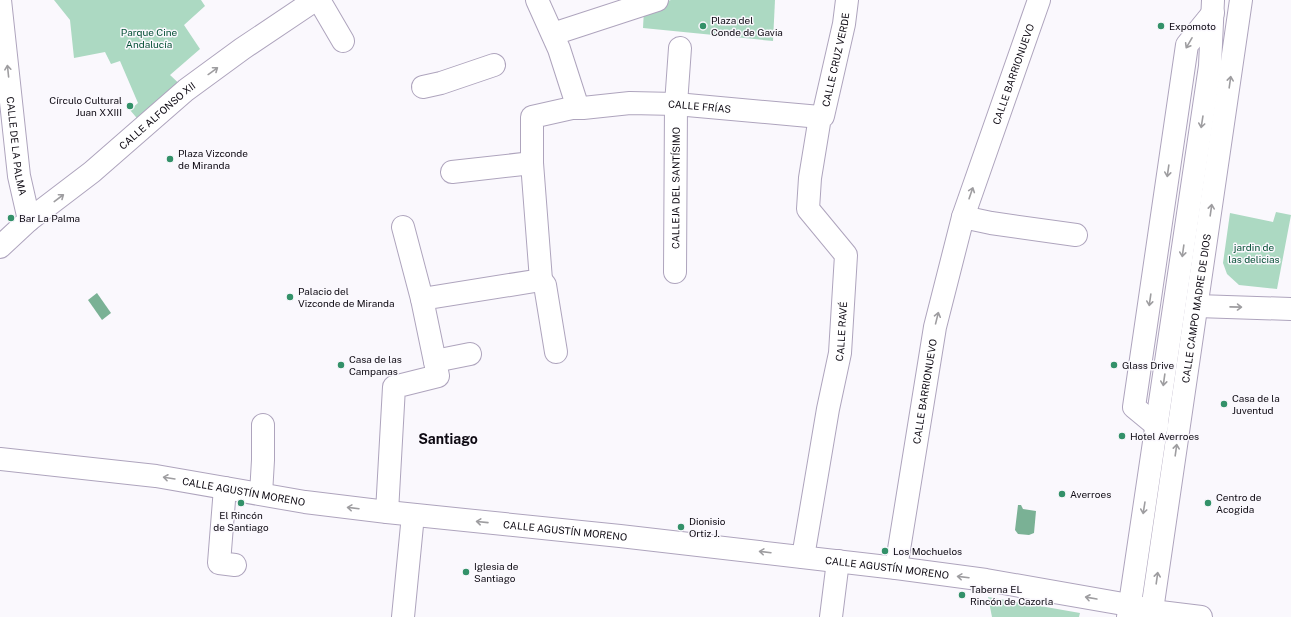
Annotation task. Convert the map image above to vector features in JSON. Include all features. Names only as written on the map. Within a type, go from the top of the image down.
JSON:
[{"type":"street","name":"CALLE DE LA PALMA","points":[[0,0],[20,176],[29,220]]},
{"type":"street","name":"CALLE ALFONSO XII","points":[[2,243],[29,220],[92,172],[186,90],[242,49],[290,6],[315,0]]},
{"type":"street","points":[[319,0],[343,41]]},
{"type":"street","points":[[538,0],[559,49],[578,108]]},
{"type":"street","points":[[553,34],[657,0]]},
{"type":"street","name":"CALLE CRUZ VERDE","points":[[820,116],[823,116],[844,24],[847,0]]},
{"type":"street","name":"CALLE BARRIONUEVO","points":[[896,568],[935,327],[963,217],[1039,0]]},
{"type":"street","name":"CALLE CAMPO MADRE DE DIOS","points":[[1152,614],[1241,0]]},
{"type":"street","points":[[1129,611],[1209,73],[1213,6]]},
{"type":"street","name":"CALLEJA DEL SANTÍSIMO","points":[[675,272],[676,104],[680,48]]},
{"type":"street","points":[[423,87],[442,83],[494,65]]},
{"type":"street","name":"CALLE FRÍAS","points":[[532,163],[532,116],[572,108],[630,103],[676,104],[820,116]]},
{"type":"street","name":"CALLE RAVÉ","points":[[803,557],[828,409],[840,354],[846,254],[808,209],[810,178],[820,116]]},
{"type":"street","points":[[452,172],[532,163],[542,280],[556,352]]},
{"type":"street","points":[[963,217],[991,223],[1076,235]]},
{"type":"street","points":[[387,512],[394,387],[438,376],[422,299],[402,227]]},
{"type":"street","points":[[422,299],[542,280]]},
{"type":"street","points":[[1197,306],[1291,309]]},
{"type":"street","points":[[435,361],[470,354]]},
{"type":"street","points":[[261,494],[263,425]]},
{"type":"street","name":"CALLE AGUSTÍN MORENO","points":[[0,459],[156,476],[305,502],[387,512],[635,538],[896,568],[986,580],[1129,611],[1200,617]]},
{"type":"street","points":[[225,488],[219,563],[235,565]]},
{"type":"street","points":[[403,617],[413,515]]},
{"type":"street","points":[[831,617],[838,561]]},
{"type":"green space","name":"Parque Cine Andalucía","points":[[54,0],[201,0],[205,6],[184,25],[200,49],[170,75],[186,90],[141,123],[130,110],[138,103],[120,61],[111,64],[105,52],[74,58],[70,20]]},
{"type":"green space","points":[[671,0],[775,0],[773,41],[643,28],[644,9]]},
{"type":"green space","name":"jardin de las delicias","points":[[1276,212],[1291,215],[1277,289],[1239,285],[1227,274],[1223,263],[1230,213],[1273,222]]},
{"type":"green space","points":[[988,597],[1080,613],[1079,617],[992,617]]},
{"type":"shaded area","points":[[97,293],[111,313],[102,320],[88,300]]},
{"type":"shaded area","points":[[1018,505],[1021,505],[1023,509],[1036,511],[1034,533],[1029,535],[1018,534],[1015,530]]},
{"type":"place","name":"Plaza del Conde de Gavia","points":[[703,26]]},
{"type":"place","name":"Expomoto","points":[[1161,26]]},
{"type":"place","name":"Círculo Cultural Juan XXIII","points":[[130,106]]},
{"type":"place","name":"Plaza Vizconde de Miranda","points":[[170,159]]},
{"type":"place","name":"Bar La Palma","points":[[11,218]]},
{"type":"place","name":"Palacio del Vizconde de Miranda","points":[[290,297]]},
{"type":"place","name":"Casa de las Campanas","points":[[341,365]]},
{"type":"place","name":"Glass Drive","points":[[1114,365]]},
{"type":"place","name":"Casa de la Juventud","points":[[1224,404]]},
{"type":"place","name":"Hotel Averroes","points":[[1122,436]]},
{"type":"place","name":"Averroes","points":[[1062,494]]},
{"type":"place","name":"El Rincón de Santiago","points":[[241,503]]},
{"type":"place","name":"Centro de Acogida","points":[[1208,503]]},
{"type":"place","name":"Dionisio Ortiz J.","points":[[681,527]]},
{"type":"place","name":"Los Mochuelos","points":[[885,551]]},
{"type":"place","name":"Iglesia de Santiago","points":[[466,572]]},
{"type":"place","name":"Taberna EL Rincón de Cazorla","points":[[962,595]]},
{"type":"district","name":"Santiago","points":[[448,439]]}]
